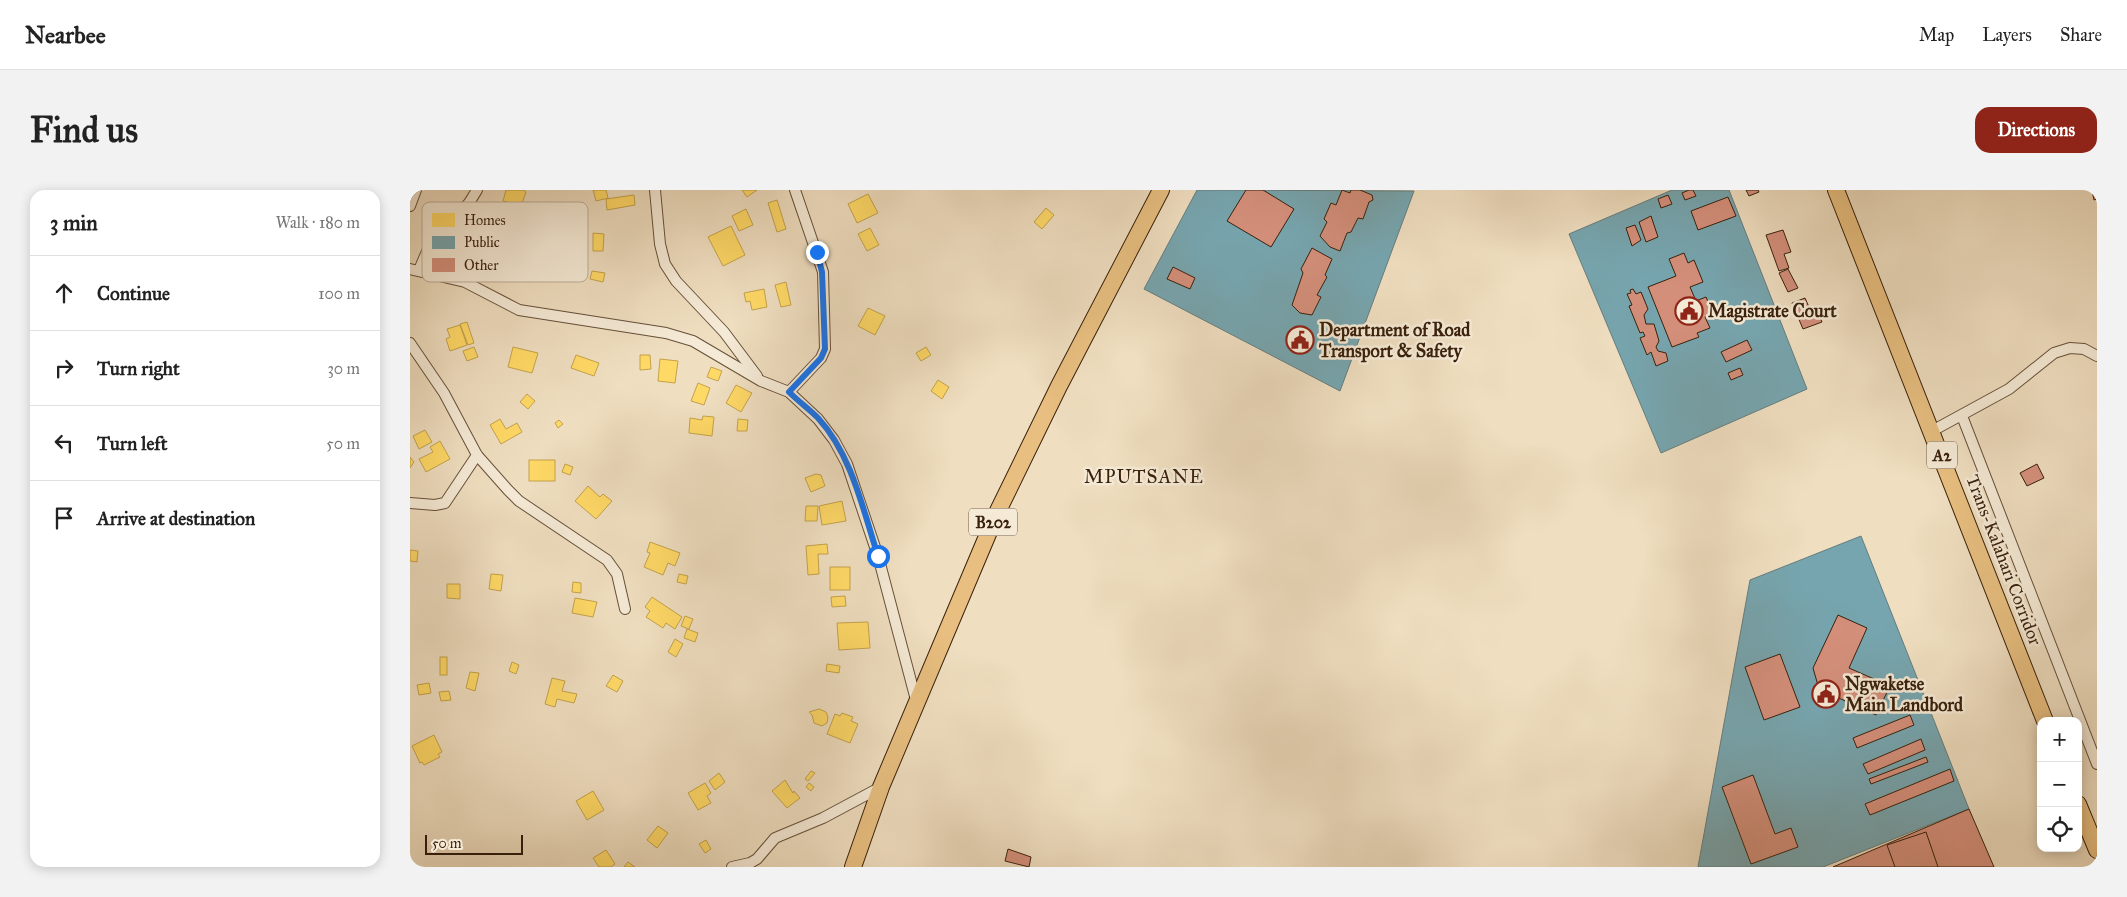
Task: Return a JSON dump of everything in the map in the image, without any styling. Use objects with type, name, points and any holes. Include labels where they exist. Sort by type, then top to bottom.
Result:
[{"type":"main road","name":"B202","points":[[853,867],[881,787],[916,700],[996,515],[1161,190]]},
{"type":"main road","name":"Trans-Kalahari Corridor","points":[[1836,190],[2043,717]]},
{"type":"main road","points":[[2079,807],[2097,850]]},
{"type":"street","points":[[410,206],[416,190]]},
{"type":"street","points":[[470,202],[477,190]]},
{"type":"street","points":[[655,190],[660,244],[665,264],[676,281],[724,332],[761,380]]},
{"type":"street","points":[[789,392],[821,358],[825,349],[822,272],[795,190]]},
{"type":"street","points":[[415,270],[422,258]]},
{"type":"street","points":[[465,282],[519,310],[666,333],[693,341],[761,380],[789,392],[818,419],[834,440],[847,464],[878,556],[916,700]]},
{"type":"street","points":[[410,343],[444,393],[477,455],[519,501],[607,560],[616,574],[625,609]]},
{"type":"street","points":[[1932,431],[2009,389],[2054,354],[2070,348],[2077,348],[2084,349],[2097,356]]},
{"type":"street","points":[[1962,416],[2097,764]]},
{"type":"street","points":[[410,503],[435,505],[445,503],[477,455]]},
{"type":"street","points":[[732,867],[750,863],[757,859],[775,838],[822,818],[881,787]]},
{"type":"building: Homes","points":[[506,190],[524,190],[526,192],[522,202],[503,201]]},
{"type":"building: Homes","points":[[593,190],[606,190],[608,198],[596,201]]},
{"type":"building: Homes","points":[[742,190],[757,190],[747,197]]},
{"type":"building: Homes","points":[[868,194],[878,213],[857,223],[848,204]]},
{"type":"building: Homes","points":[[634,195],[635,205],[607,210],[606,199]]},
{"type":"building: Homes","points":[[777,200],[786,229],[777,232],[768,203]]},
{"type":"building: Homes","points":[[1046,208],[1054,215],[1042,229],[1034,222]]},
{"type":"building: Homes","points":[[746,209],[753,225],[739,231],[732,216]]},
{"type":"building: Homes","points":[[731,226],[745,255],[723,266],[708,237]]},
{"type":"building: Homes","points":[[870,228],[879,245],[867,251],[858,234]]},
{"type":"building: Homes","points":[[593,233],[604,234],[603,251],[593,251]]},
{"type":"building: Homes","points":[[592,271],[605,273],[603,282],[590,279]]},
{"type":"building: Homes","points":[[786,282],[791,305],[781,307],[775,285]]},
{"type":"building: Homes","points":[[764,289],[767,307],[752,310],[750,301],[746,302],[744,293]]},
{"type":"building: Homes","points":[[868,308],[885,316],[875,335],[858,326]]},
{"type":"building: Homes","points":[[467,322],[474,343],[468,345],[460,324]]},
{"type":"building: Homes","points":[[460,325],[467,345],[450,351],[446,339],[450,337],[447,329]]},
{"type":"building: Homes","points":[[474,347],[478,357],[467,361],[463,351]]},
{"type":"building: Homes","points":[[513,347],[538,353],[532,373],[508,367]]},
{"type":"building: Homes","points":[[926,347],[931,355],[921,361],[916,353]]},
{"type":"building: Homes","points":[[576,355],[599,363],[594,376],[571,368]]},
{"type":"building: Homes","points":[[640,355],[650,355],[651,369],[640,370]]},
{"type":"building: Homes","points":[[660,359],[678,361],[675,383],[658,381]]},
{"type":"building: Homes","points":[[711,367],[722,371],[718,381],[707,377]]},
{"type":"building: Homes","points":[[938,380],[949,387],[942,399],[931,391]]},
{"type":"building: Homes","points":[[698,383],[710,388],[704,405],[691,401]]},
{"type":"building: Homes","points":[[736,385],[752,393],[741,412],[726,403]]},
{"type":"building: Homes","points":[[527,394],[535,401],[528,409],[520,402]]},
{"type":"building: Homes","points":[[703,416],[714,417],[712,436],[689,433],[690,418],[702,420]]},
{"type":"building: Homes","points":[[500,419],[506,429],[517,423],[522,432],[501,444],[490,425]]},
{"type":"building: Homes","points":[[738,419],[748,420],[747,431],[737,431]]},
{"type":"building: Homes","points":[[559,420],[563,424],[558,428],[555,423]]},
{"type":"building: Homes","points":[[425,430],[432,442],[419,449],[413,436]]},
{"type":"building: Homes","points":[[440,441],[450,459],[426,472],[419,459],[433,452],[430,447]]},
{"type":"building: Homes","points":[[410,457],[414,462],[410,468]]},
{"type":"building: Homes","points":[[529,460],[555,460],[555,481],[529,481]]},
{"type":"building: Homes","points":[[565,464],[573,467],[570,475],[562,472]]},
{"type":"building: Homes","points":[[816,474],[821,475],[825,486],[811,492],[805,478]]},
{"type":"building: Homes","points":[[588,486],[600,497],[603,494],[612,501],[596,519],[575,501]]},
{"type":"building: Homes","points":[[842,501],[846,521],[822,525],[819,506]]},
{"type":"building: Homes","points":[[806,506],[818,506],[817,521],[805,521]]},
{"type":"building: Homes","points":[[650,542],[680,553],[675,566],[668,563],[663,575],[644,567],[650,553],[647,552]]},
{"type":"building: Homes","points":[[827,544],[828,554],[818,554],[819,574],[808,575],[806,546]]},
{"type":"building: Homes","points":[[410,550],[418,551],[417,562],[410,561]]},
{"type":"building: Homes","points":[[830,567],[850,567],[850,590],[830,590]]},
{"type":"building: Homes","points":[[491,574],[503,575],[501,591],[489,589]]},
{"type":"building: Homes","points":[[679,574],[688,576],[686,584],[677,582]]},
{"type":"building: Homes","points":[[573,582],[581,583],[581,593],[572,592]]},
{"type":"building: Homes","points":[[447,584],[460,584],[460,599],[447,598]]},
{"type":"building: Homes","points":[[845,596],[846,606],[832,607],[831,597]]},
{"type":"building: Homes","points":[[652,597],[682,617],[675,629],[666,623],[663,628],[646,617],[650,611],[645,607]]},
{"type":"building: Homes","points":[[575,598],[597,602],[593,617],[572,613]]},
{"type":"building: Homes","points":[[685,616],[693,619],[689,629],[681,626]]},
{"type":"building: Homes","points":[[868,622],[870,648],[839,650],[837,623]]},
{"type":"building: Homes","points":[[687,629],[698,633],[695,642],[684,638]]},
{"type":"building: Homes","points":[[675,639],[683,644],[676,657],[668,652]]},
{"type":"building: Homes","points":[[440,657],[447,657],[447,675],[440,675]]},
{"type":"building: Homes","points":[[512,662],[519,665],[516,674],[509,671]]},
{"type":"building: Homes","points":[[827,664],[840,666],[839,673],[826,671]]},
{"type":"building: Homes","points":[[470,672],[479,673],[475,691],[466,688]]},
{"type":"building: Homes","points":[[613,675],[623,681],[617,692],[606,686]]},
{"type":"building: Homes","points":[[552,678],[565,681],[562,691],[577,694],[574,703],[557,699],[555,707],[545,704]]},
{"type":"building: Homes","points":[[429,683],[431,693],[419,695],[417,685]]},
{"type":"building: Homes","points":[[449,691],[451,700],[441,701],[439,692]]},
{"type":"building: Homes","points":[[819,709],[826,712],[828,717],[827,723],[822,726],[814,723],[809,712]]},
{"type":"building: Homes","points":[[842,713],[853,717],[851,721],[858,724],[850,743],[827,734],[835,714],[840,716]]},
{"type":"building: Homes","points":[[434,735],[442,752],[438,754],[440,757],[424,765],[422,762],[420,763],[412,746]]},
{"type":"building: Homes","points":[[811,771],[815,773],[808,781],[805,779]]},
{"type":"building: Homes","points":[[719,773],[725,782],[715,790],[709,781]]},
{"type":"building: Homes","points":[[785,780],[793,793],[794,791],[800,798],[787,808],[772,791]]},
{"type":"building: Homes","points":[[705,783],[711,793],[707,796],[711,803],[698,810],[688,793]]},
{"type":"building: Homes","points":[[809,783],[814,787],[811,791],[806,787]]},
{"type":"building: Homes","points":[[593,791],[604,810],[587,820],[576,801]]},
{"type":"building: Homes","points":[[658,826],[668,833],[657,848],[647,840]]},
{"type":"building: Homes","points":[[706,840],[711,849],[705,853],[699,844]]},
{"type":"building: Homes","points":[[606,850],[615,864],[611,867],[599,867],[593,858]]},
{"type":"building: Homes","points":[[628,862],[635,867],[624,867]]},
{"type":"building: Public","name":"Department of Road Transport & Safety","points":[[1197,190],[1414,191],[1340,391],[1144,289]]},
{"type":"building: Public","name":"Magistrate Court","points":[[1672,190],[1729,190],[1807,389],[1661,453],[1569,234]]},
{"type":"building: Public","name":"Ngwaketse Main Landbord","points":[[1861,536],[1969,809],[1823,867],[1698,867],[1750,580]]},
{"type":"building: Other","points":[[1246,190],[1263,190],[1294,209],[1271,247],[1227,221]]},
{"type":"building: Other","points":[[1342,190],[1350,193],[1351,190],[1360,190],[1372,195],[1373,200],[1369,202],[1363,219],[1358,218],[1351,232],[1347,233],[1340,251],[1330,247],[1320,236],[1327,222],[1324,219],[1331,203],[1336,205]]},
{"type":"building: Other","points":[[1693,190],[1696,196],[1685,200],[1682,193]]},
{"type":"building: Other","points":[[1746,190],[1758,190],[1759,192],[1749,196]]},
{"type":"building: Other","points":[[2097,190],[2097,199],[2094,200],[2092,191]]},
{"type":"building: Other","points":[[1668,195],[1672,204],[1661,208],[1658,199]]},
{"type":"building: Other","points":[[1728,197],[1736,216],[1698,230],[1691,211]]},
{"type":"building: Other","points":[[1651,216],[1658,237],[1646,242],[1639,222]]},
{"type":"building: Other","points":[[1635,225],[1641,240],[1632,246],[1626,228]]},
{"type":"building: Other","points":[[1783,230],[1791,252],[1784,254],[1789,268],[1779,271],[1766,235]]},
{"type":"building: Other","points":[[1312,248],[1332,259],[1325,275],[1327,277],[1317,295],[1321,297],[1312,315],[1300,313],[1292,305],[1303,273],[1301,269]]},
{"type":"building: Other","points":[[1684,253],[1688,263],[1694,260],[1703,282],[1690,287],[1696,301],[1706,297],[1713,314],[1705,317],[1710,328],[1697,333],[1699,337],[1672,347],[1648,287],[1676,276],[1669,259]]},
{"type":"building: Other","points":[[1173,267],[1195,278],[1190,289],[1167,279]]},
{"type":"building: Other","points":[[1788,269],[1798,288],[1788,292],[1779,273]]},
{"type":"building: Other","points":[[1633,289],[1636,294],[1641,292],[1648,309],[1644,315],[1646,324],[1654,324],[1659,341],[1656,347],[1658,351],[1666,353],[1668,361],[1656,366],[1651,352],[1647,355],[1640,338],[1645,336],[1643,332],[1640,333],[1629,306],[1632,305],[1627,294],[1631,293],[1630,290]]},
{"type":"building: Other","points":[[1805,298],[1812,314],[1818,312],[1822,322],[1803,329],[1792,303]]},
{"type":"building: Other","points":[[1747,340],[1752,350],[1726,362],[1721,352]]},
{"type":"building: Other","points":[[1740,368],[1743,375],[1731,380],[1728,373]]},
{"type":"building: Other","points":[[2037,464],[2044,478],[2027,486],[2020,473]]},
{"type":"building: Other","points":[[1838,615],[1867,628],[1849,668],[1890,686],[1876,715],[1819,689],[1813,668]]},
{"type":"building: Other","points":[[1780,654],[1800,707],[1764,720],[1745,667]]},
{"type":"building: Other","points":[[1910,715],[1914,725],[1857,748],[1853,738]]},
{"type":"building: Other","points":[[1921,739],[1925,750],[1868,774],[1863,764]]},
{"type":"building: Other","points":[[1926,757],[1928,762],[1871,784],[1869,779]]},
{"type":"building: Other","points":[[1950,769],[1954,781],[1870,815],[1865,804]]},
{"type":"building: Other","points":[[1753,775],[1775,834],[1791,828],[1798,847],[1751,864],[1722,787]]},
{"type":"building: Other","points":[[1969,809],[1994,867],[1833,867]]},
{"type":"building: Other","points":[[1926,832],[1938,867],[1895,867],[1887,845]]},
{"type":"building: Other","points":[[1008,849],[1031,857],[1029,867],[1005,861]]},
{"type":"place","name":"Magistrate Court","points":[[1689,311]]},
{"type":"place","name":"Department of Road Transport & Safety","points":[[1300,340]]},
{"type":"place","name":"Ngwaketse Main Landbord","points":[[1826,694]]},
{"type":"district","name":"MPUTSANE","points":[[1144,476]]},
{"type":"route","points":[[817,252],[822,272],[825,349],[821,358],[789,392],[818,419],[834,440],[847,464],[878,556]]}]
